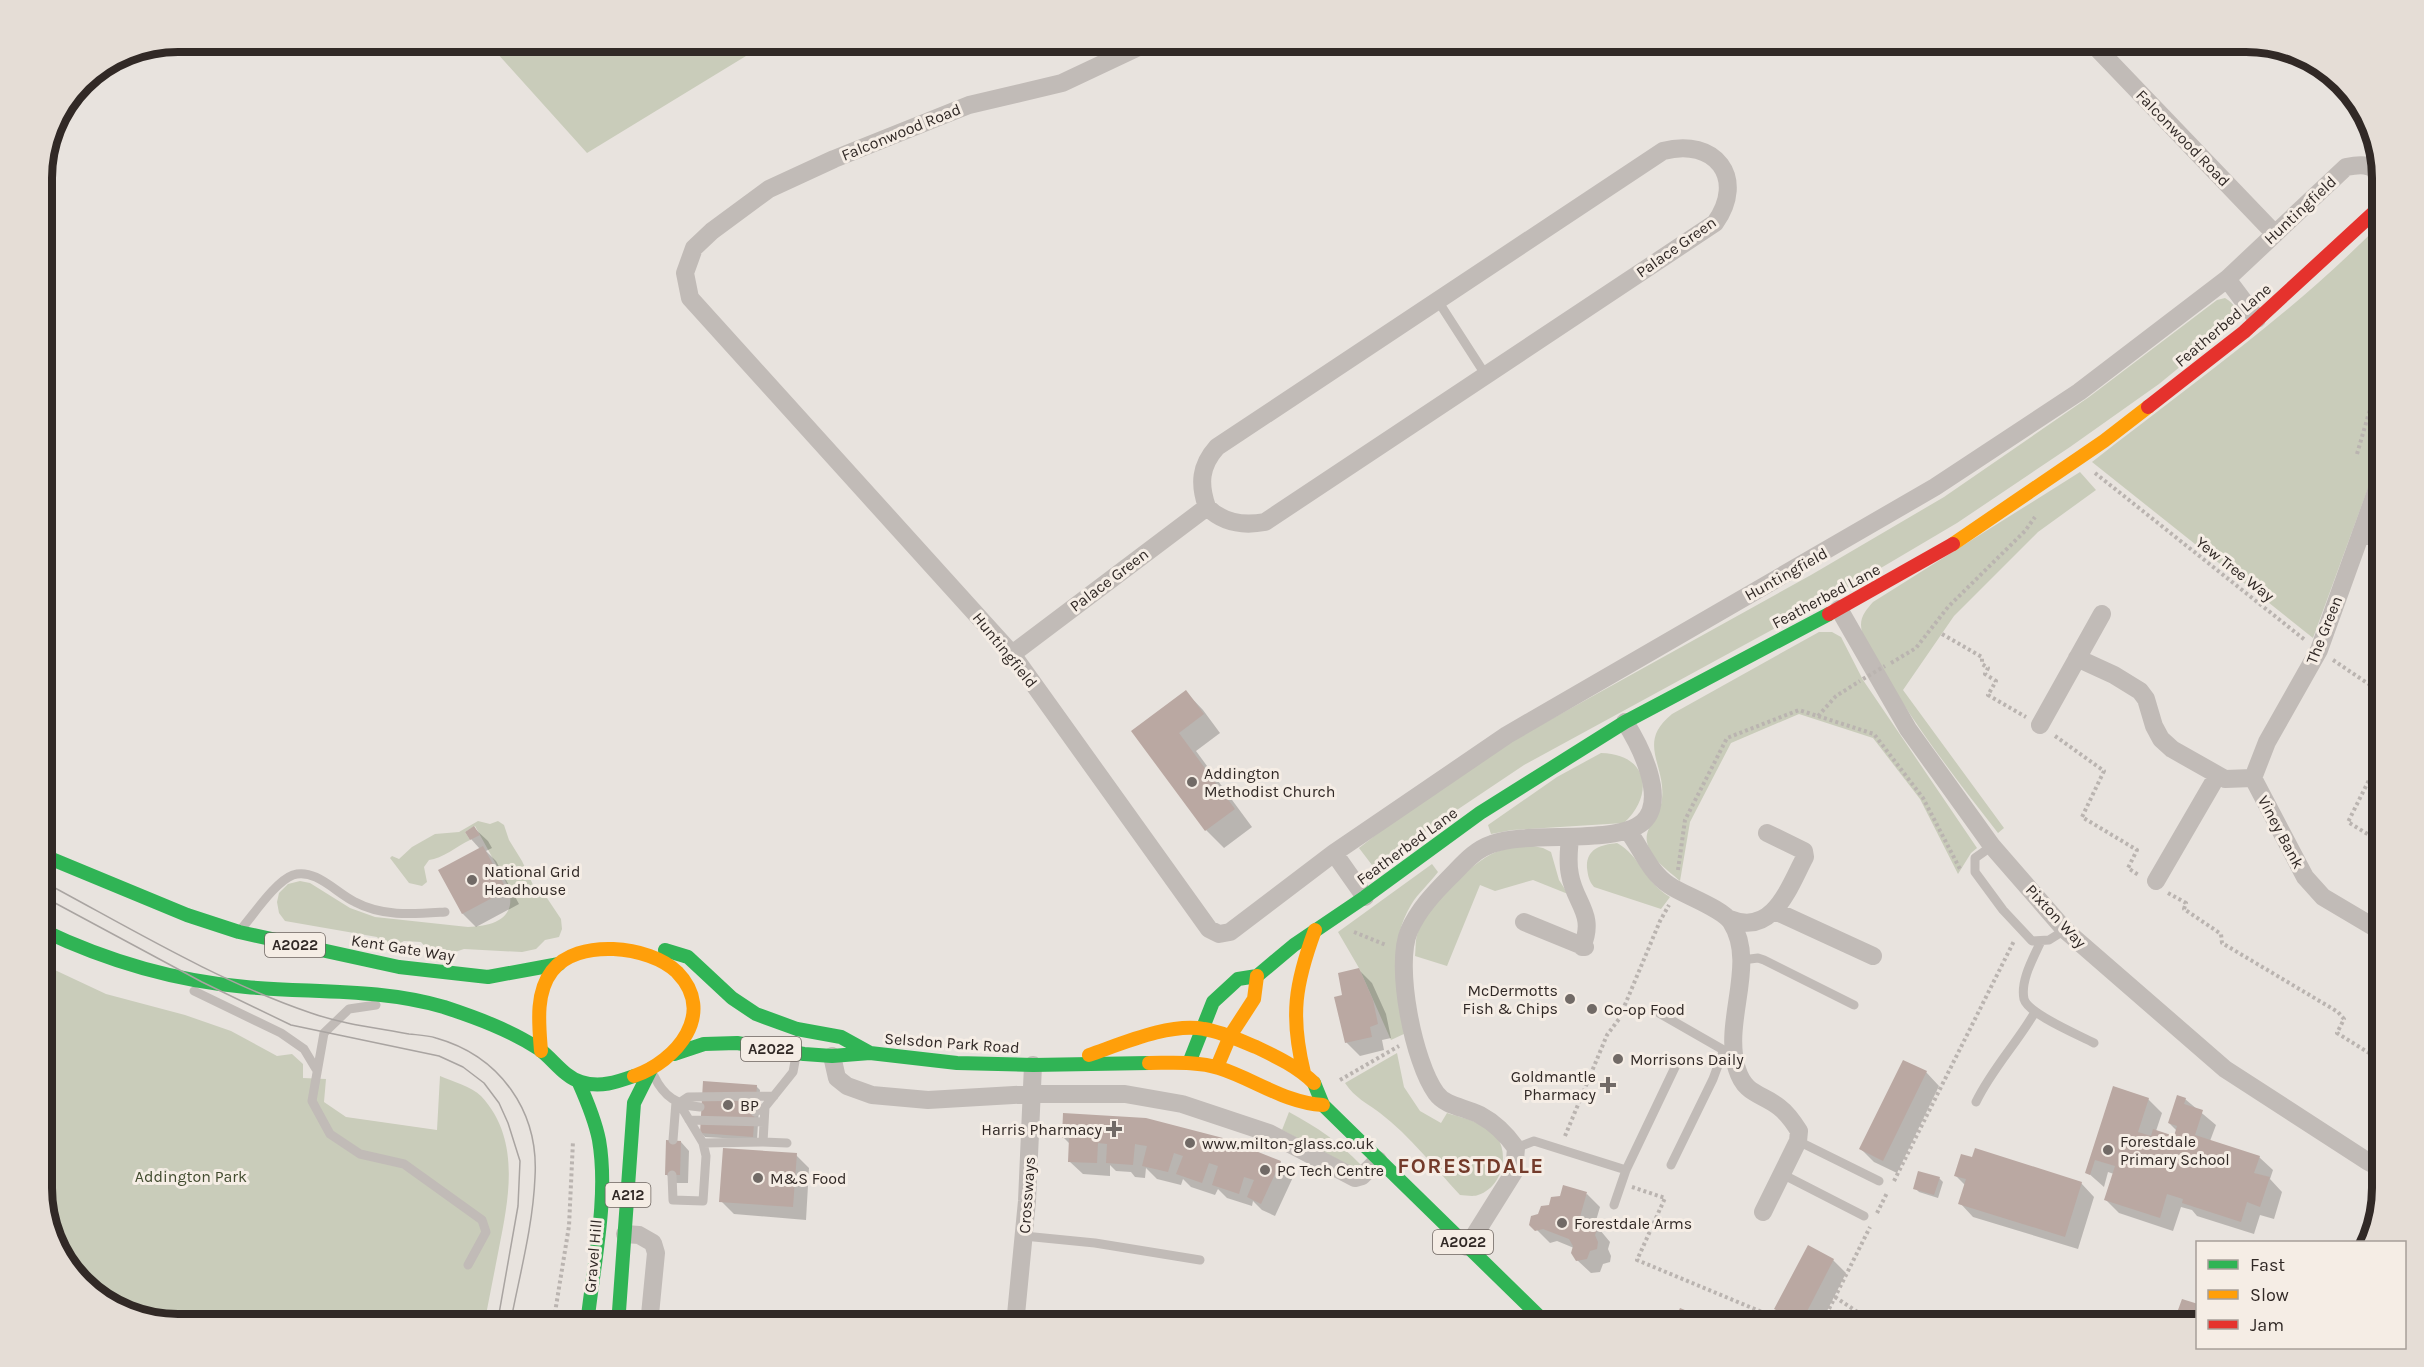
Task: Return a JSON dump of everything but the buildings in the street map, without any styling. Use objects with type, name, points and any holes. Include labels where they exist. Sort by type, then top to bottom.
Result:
[{"type":"main road","name":"Featherbed Lane","points":[[1189,1063],[1213,1002],[1238,980],[1257,976],[1315,930],[1365,897],[1480,813],[1625,722],[1839,609],[1963,538],[2167,393],[2257,319],[2371,215]]},
{"type":"main road","name":"Kent Gate Way","points":[[53,860],[177,911],[239,932],[399,967],[488,977],[559,964]]},
{"type":"main road","points":[[1304,1072],[1297,1045],[1294,1009],[1298,978],[1315,930]]},
{"type":"main road","points":[[53,935],[138,969],[202,982],[246,987],[371,992],[414,999],[500,1027],[542,1052],[559,1069],[579,1083],[605,1085],[651,1069],[674,1054],[693,1025],[693,1003],[688,987],[682,975],[668,964],[633,951],[602,950],[571,957],[559,964],[548,978],[539,1006],[542,1052]]},
{"type":"main road","name":"Selsdon Park Road","points":[[633,951],[677,951],[691,958],[739,1004],[760,1016],[780,1024],[847,1039],[870,1053]]},
{"type":"main road","points":[[1217,1067],[1230,1036],[1254,999],[1257,976]]},
{"type":"main road","name":"Selsdon Park Road","points":[[1067,1063],[1161,1031],[1202,1028],[1230,1036],[1275,1056],[1304,1072],[1317,1086],[1323,1105],[1537,1314]]},
{"type":"main road","name":"Selsdon Park Road","points":[[674,1054],[713,1043],[737,1043],[797,1053],[832,1056],[870,1053],[957,1063],[1033,1065],[1189,1063],[1217,1067],[1304,1104],[1323,1105]]},
{"type":"main road","name":"Gravel Hill","points":[[620,1314],[632,1234],[634,1103],[651,1069]]},
{"type":"main road","name":"Gravel Hill","points":[[579,1083],[591,1112],[600,1147],[600,1186],[588,1314]]},
{"type":"street","name":"Falconwood Road","points":[[685,273],[694,248],[712,231],[769,189],[834,159],[969,105],[1062,83],[1128,52]]},
{"type":"street","name":"Falconwood Road","points":[[2101,52],[2275,234]]},
{"type":"street","name":"Palace Green","points":[[1690,147],[1709,154],[1718,161],[1724,171],[1728,196],[1724,211],[1715,224],[1485,374],[1265,522],[1254,524],[1231,521],[1216,516],[1207,507],[1202,494],[1201,478],[1203,466],[1217,447],[1438,300],[1663,151],[1690,147]]},
{"type":"street","name":"Huntingfield","points":[[685,273],[690,298],[1012,654],[1209,929],[1219,934],[1230,932],[1334,853],[1507,735],[1935,487],[2079,392],[2227,279],[2346,168],[2360,164],[2370,165]]},
{"type":"street","points":[[2227,279],[2257,319]]},
{"type":"street","name":"The Green","points":[[2253,778],[2267,742],[2319,650],[2371,504]]},
{"type":"street","name":"Palace Green","points":[[1012,654],[1207,507]]},
{"type":"street","points":[[2361,533],[2371,536]]},
{"type":"street","name":"Pixton Way","points":[[1839,609],[1908,729],[1992,846],[2065,930],[2225,1069],[2372,1164]]},
{"type":"street","points":[[2040,725],[2102,614]]},
{"type":"street","name":"Viney Bank","points":[[2077,658],[2123,680],[2140,691],[2146,699],[2154,726],[2161,739],[2172,749],[2225,779],[2253,778],[2306,877],[2323,897],[2372,926]]},
{"type":"street","points":[[1467,1247],[1514,1172],[1516,1148],[1504,1131],[1479,1114],[1447,1103],[1436,1094],[1419,1061],[1405,992],[1404,952],[1409,932],[1420,911],[1434,893],[1475,852],[1491,844],[1513,838],[1570,837],[1628,831],[1643,822],[1650,813],[1653,801],[1652,780],[1625,722]]},
{"type":"street","points":[[2155,883],[2217,776]]},
{"type":"street","points":[[1628,831],[1667,884],[1730,919],[1737,922],[1754,923],[1776,911],[1805,857],[1804,851],[1767,833]]},
{"type":"street","points":[[1524,922],[1584,947],[1588,933],[1584,910],[1570,877],[1570,837]]},
{"type":"street","points":[[1334,853],[1365,897]]},
{"type":"street","points":[[1776,911],[1873,956]]},
{"type":"street","points":[[1730,919],[1741,940],[1742,960],[1728,1052],[1743,1083],[1760,1097],[1780,1107],[1799,1131],[1798,1141],[1763,1212]]},
{"type":"street","points":[[832,1056],[837,1078],[847,1086],[872,1095],[928,1100],[1033,1094],[1125,1094],[1182,1104],[1269,1133],[1355,1178],[1362,1176],[1378,1160]]},
{"type":"street","name":"Crossways","points":[[1016,1314],[1024,1236],[1033,1065]]},
{"type":"street","points":[[632,1234],[653,1243],[656,1253],[650,1314]]},
{"type":"lane","points":[[1438,300],[1485,374]]},
{"type":"lane","points":[[1992,846],[1975,858],[1975,872],[2020,929],[2032,941],[2049,940],[2065,930]]},
{"type":"lane","points":[[239,932],[280,884],[294,875],[305,874],[317,878],[355,902],[381,912],[411,915],[445,912]]},
{"type":"lane","points":[[2042,941],[2028,971],[2023,992],[2024,1001],[2035,1012],[2094,1043]]},
{"type":"lane","points":[[1742,960],[1758,958],[1764,960],[1854,1005]]},
{"type":"lane","points":[[166,975],[186,988],[281,1033],[304,1049],[316,1069]]},
{"type":"lane","points":[[414,999],[349,1009],[324,1033],[312,1101],[330,1134],[360,1154],[404,1164],[482,1220],[486,1232],[468,1265]]},
{"type":"lane","points":[[1976,1102],[1992,1074],[2022,1034],[2035,1012]]},
{"type":"lane","points":[[1659,1013],[1728,1052],[1671,1165]]},
{"type":"lane","points":[[755,1112],[765,1107],[793,1072],[797,1053]]},
{"type":"lane","points":[[1614,1205],[1626,1170],[1677,1063]]},
{"type":"lane","points":[[651,1069],[662,1092],[678,1102],[700,1107]]},
{"type":"lane","points":[[678,1102],[688,1097],[774,1096]]},
{"type":"lane","points":[[672,1175],[673,1200],[703,1201],[706,1156],[703,1143],[678,1102]]},
{"type":"lane","points":[[673,1140],[678,1102]]},
{"type":"lane","points":[[763,1142],[765,1107]]},
{"type":"lane","points":[[689,1120],[764,1122]]},
{"type":"lane","points":[[1516,1148],[1534,1141],[1626,1170]]},
{"type":"lane","points":[[1798,1141],[1879,1181]]},
{"type":"lane","points":[[703,1143],[787,1143]]},
{"type":"lane","points":[[1782,1174],[1864,1216]]},
{"type":"lane","points":[[1024,1236],[1095,1243],[1200,1260]]},
{"type":"path","points":[[2356,454],[2371,404]]},
{"type":"path","name":"Yew Tree Way","points":[[2077,459],[2319,650],[2372,686]]},
{"type":"path","points":[[2086,480],[2095,473]]},
{"type":"path","points":[[1818,716],[1836,696],[1916,648],[1947,607],[2025,531],[2038,513]]},
{"type":"path","points":[[1942,634],[1982,657],[1982,664],[1988,668],[1985,674],[1996,681],[1988,695],[2040,725],[2104,771],[2082,817],[2137,850],[2128,868],[2186,903],[2184,909],[2221,934],[2222,943],[2338,1012],[2344,1019],[2337,1033],[2372,1055]]},
{"type":"path","points":[[1559,1149],[1607,1035],[1619,1020],[1660,921],[1678,890],[1678,871],[1685,820],[1727,738],[1799,710],[1874,734],[1923,798],[1963,874],[1975,872]]},
{"type":"path","points":[[2372,775],[2348,822],[2372,837]]},
{"type":"path","points":[[1328,921],[1404,952]]},
{"type":"path","points":[[1893,1182],[2020,929]]},
{"type":"path","points":[[1336,1083],[1414,1037]]},
{"type":"path","points":[[554,1314],[569,1226],[573,1134]]},
{"type":"path","points":[[1623,1183],[1665,1198],[1637,1260],[1767,1314]]},
{"type":"path","points":[[1826,1314],[1888,1192]]},
{"type":"path","points":[[557,1293],[567,1294]]},
{"type":"path","points":[[1835,1297],[1860,1314]]},
{"type":"green space","points":[[496,52],[753,52],[587,153]]},
{"type":"green space","points":[[2371,233],[2371,479],[2313,638],[2092,462],[2278,317]]},
{"type":"green space","points":[[2225,298],[2235,307],[2237,320],[2159,384],[1957,523],[1825,601],[1524,765],[1433,826],[1375,869],[1359,848],[1418,802],[1512,741],[1811,575],[1944,497],[2089,397],[2217,300]]},
{"type":"green space","points":[[2080,472],[2096,490],[2038,532],[1954,616],[1903,690],[2004,828],[1998,833],[1950,771],[1905,707],[1867,645],[1861,630],[1861,621],[1873,602]]},
{"type":"green space","points":[[1819,632],[1832,632],[1841,637],[1863,680],[1977,848],[1971,853],[1958,874],[1920,799],[1873,738],[1799,714],[1731,743],[1690,822],[1680,881],[1656,859],[1647,842],[1648,831],[1662,799],[1662,786],[1654,744],[1661,725],[1672,714]]},
{"type":"green space","points":[[1601,753],[1617,755],[1629,760],[1637,768],[1642,778],[1643,788],[1640,800],[1634,812],[1624,823],[1512,830],[1491,834],[1488,825],[1557,777]]},
{"type":"green space","points":[[478,821],[490,824],[498,821],[504,825],[509,840],[534,887],[547,898],[561,919],[562,929],[559,937],[545,940],[536,949],[522,952],[464,949],[452,953],[429,951],[421,942],[404,941],[393,947],[382,943],[377,937],[285,921],[279,913],[277,902],[279,893],[288,884],[300,881],[310,883],[350,908],[375,917],[468,927],[495,922],[507,913],[510,906],[508,886],[475,826],[465,832],[470,840],[444,855],[429,860],[424,867],[427,882],[422,886],[409,883],[390,858],[392,856],[399,859],[412,847],[435,834],[459,832]]},
{"type":"green space","points":[[1617,843],[1631,854],[1654,884],[1670,897],[1661,909],[1592,885],[1587,868],[1589,856],[1595,849]]},
{"type":"green space","points":[[1528,845],[1551,852],[1559,880],[1568,894],[1533,880],[1495,891],[1480,885],[1447,966],[1415,956],[1417,935],[1423,922],[1430,910],[1451,886],[1486,857],[1504,849]]},
{"type":"green space","points":[[1432,864],[1438,872],[1411,905],[1399,936],[1396,952],[1397,984],[1406,1033],[1391,1040],[1359,968],[1338,932]]},
{"type":"green space","name":"Addington Park","points":[[53,969],[106,994],[185,1015],[231,1031],[277,1056],[292,1054],[303,1064],[303,1078],[326,1079],[324,1102],[346,1117],[437,1130],[440,1076],[477,1093],[494,1113],[507,1150],[508,1189],[503,1229],[486,1314],[179,1314],[146,1310],[116,1298],[84,1272],[66,1244],[55,1213],[53,1197]]},
{"type":"green space","points":[[1397,1053],[1404,1087],[1420,1111],[1441,1123],[1447,1113],[1467,1119],[1487,1128],[1497,1137],[1503,1153],[1503,1162],[1498,1179],[1486,1191],[1476,1196],[1460,1195],[1402,1132],[1357,1097],[1345,1083]]},
{"type":"green space","points":[[1289,1112],[1327,1136],[1361,1165],[1354,1168],[1282,1130]]},
{"type":"tram line","points":[[53,887],[174,953],[276,1000],[335,1020],[436,1038],[459,1046],[497,1072],[522,1109],[535,1153],[532,1214],[512,1314]]},
{"type":"tram line","points":[[53,902],[202,982],[291,1025],[439,1056],[463,1067],[484,1083],[499,1103],[520,1161],[518,1206],[499,1314]]},
{"type":"traffic: fast","points":[[1189,1063],[1213,1002],[1238,979],[1257,976],[1294,945],[1365,897],[1480,813],[1625,722],[1829,614]]},
{"type":"traffic: fast","points":[[53,860],[187,915],[239,932],[399,967],[488,977],[559,964]]},
{"type":"traffic: fast","points":[[53,935],[116,960],[193,980],[246,987],[370,994],[420,1001],[469,1016],[517,1036],[539,1049],[575,1080],[588,1084],[602,1084],[634,1076]]},
{"type":"traffic: fast","points":[[665,950],[688,957],[732,998],[756,1014],[797,1029],[841,1037],[870,1053]]},
{"type":"traffic: fast","points":[[674,1054],[704,1044],[737,1043],[804,1054],[832,1056],[870,1053],[957,1063],[1033,1065],[1149,1063]]},
{"type":"traffic: fast","points":[[619,1314],[634,1103],[651,1069]]},
{"type":"traffic: fast","points":[[579,1083],[595,1125],[602,1162],[599,1232],[588,1314]]},
{"type":"traffic: fast","points":[[1314,1083],[1323,1105],[1537,1314]]},
{"type":"traffic: slow","points":[[1953,544],[2104,441],[2148,407]]},
{"type":"traffic: slow","points":[[1304,1073],[1297,1034],[1297,1000],[1303,967],[1315,930]]},
{"type":"traffic: slow","points":[[541,1051],[539,1009],[543,989],[552,971],[563,960],[578,953],[613,949],[632,951],[665,963],[677,972],[688,988],[693,1003],[692,1019],[687,1034],[677,1047],[650,1069],[634,1076]]},
{"type":"traffic: slow","points":[[1217,1067],[1230,1036],[1254,999],[1257,976]]},
{"type":"traffic: slow","points":[[1089,1055],[1162,1031],[1204,1029],[1230,1036],[1256,1047],[1294,1067],[1314,1083]]},
{"type":"traffic: slow","points":[[1149,1063],[1211,1066],[1296,1100],[1323,1105]]},
{"type":"traffic: jam","points":[[2148,407],[2244,332],[2371,215]]},
{"type":"traffic: jam","points":[[1829,614],[1953,544]]},
{"type":"place","name":"Addington Methodist Church","points":[[1192,782]]},
{"type":"place","name":"National Grid Headhouse","points":[[472,880]]},
{"type":"place","name":"McDermotts Fish & Chips","points":[[1570,999]]},
{"type":"place","name":"Co-op Food","points":[[1592,1009]]},
{"type":"place","name":"Morrisons Daily","points":[[1618,1059]]},
{"type":"place","name":"Goldmantle Pharmacy","points":[[1608,1085]]},
{"type":"place","name":"BP","points":[[728,1105]]},
{"type":"place","name":"Harris Pharmacy","points":[[1114,1129]]},
{"type":"place","name":"www.milton-glass.co.uk","points":[[1190,1143]]},
{"type":"place","name":"Forestdale Primary School","points":[[2108,1150]]},
{"type":"place","name":"PC Tech Centre","points":[[1265,1170]]},
{"type":"place","name":"M&S Food","points":[[758,1178]]},
{"type":"place","name":"Forestdale Arms","points":[[1562,1223]]},
{"type":"district","name":"FORESTDALE","points":[[1471,1166]]}]
